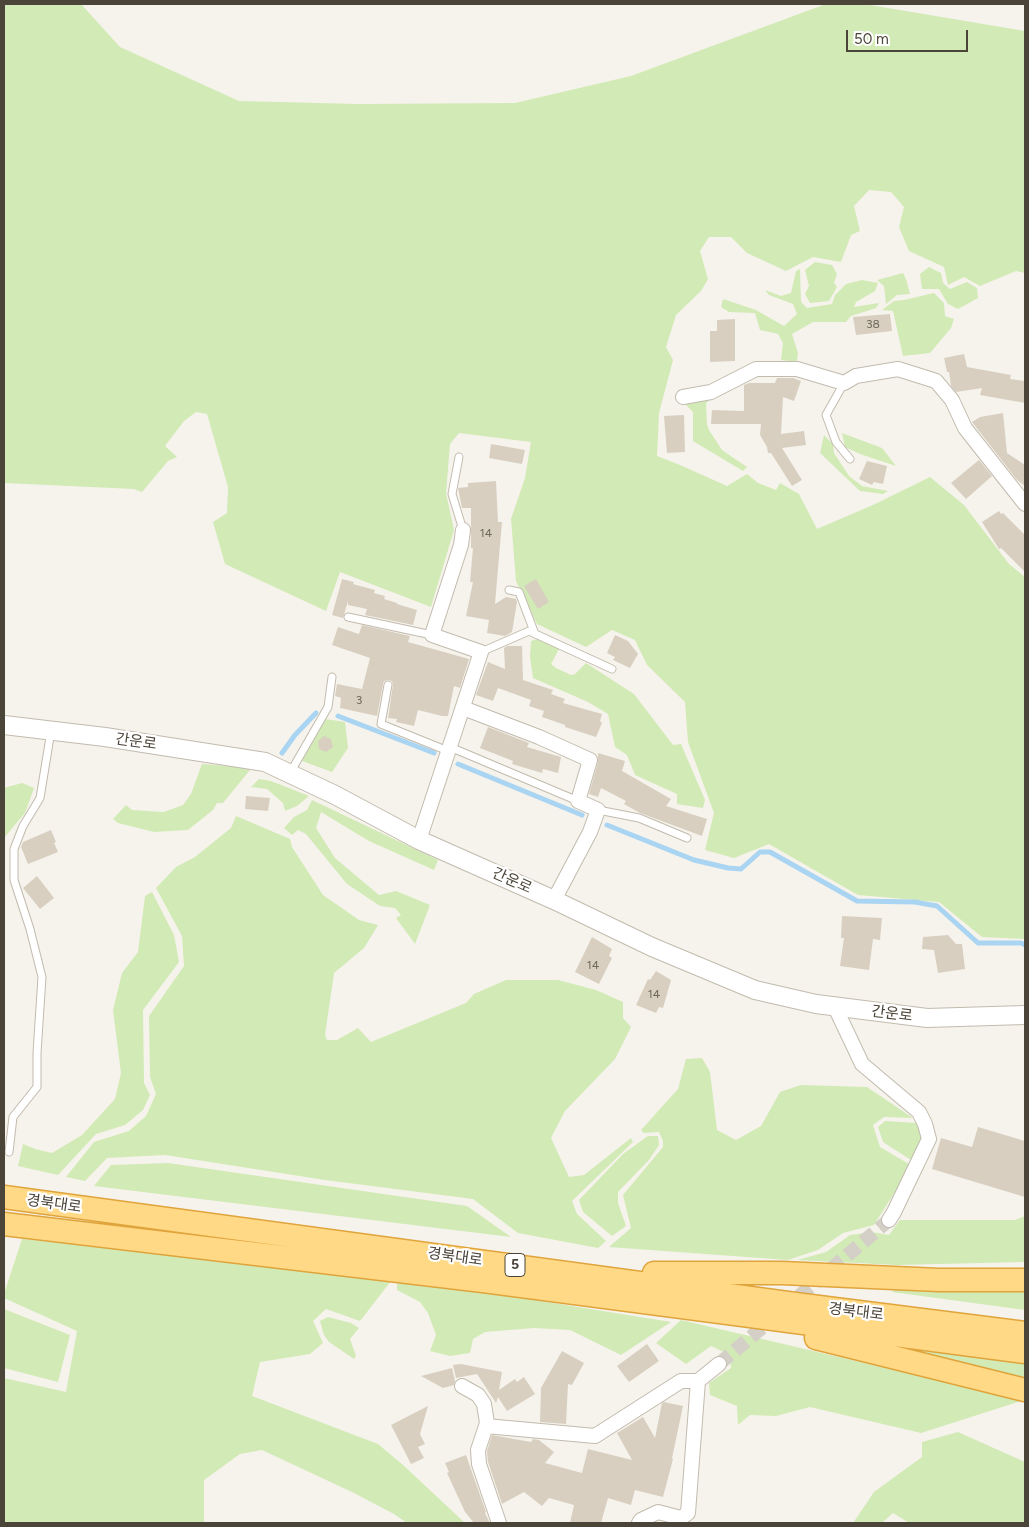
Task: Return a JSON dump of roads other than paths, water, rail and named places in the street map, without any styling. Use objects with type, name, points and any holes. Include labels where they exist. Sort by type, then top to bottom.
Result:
[{"type":"highway","name":"경북대로","points":[[4,1197],[795,1304],[1025,1333]]},
{"type":"highway","name":"경북대로","points":[[4,1224],[483,1281],[1025,1352]]},
{"type":"highway","points":[[574,1273],[782,1272],[939,1280],[1025,1280]]},
{"type":"highway","points":[[716,1312],[773,1328],[1025,1390]]},
{"type":"street","points":[[683,397],[711,392],[756,369],[797,370],[844,383],[856,376],[898,369],[936,382],[952,400],[964,428],[1025,504]]},
{"type":"street","points":[[419,840],[481,652],[432,634],[463,530]]},
{"type":"street","points":[[463,708],[539,737],[590,760],[578,801],[598,810],[590,832],[554,900]]},
{"type":"street","name":"간운로","points":[[4,725],[51,730],[265,762],[335,795],[419,840],[554,900],[652,947],[755,990],[816,1004],[927,1018],[1025,1015]]},
{"type":"street","points":[[835,1007],[862,1064],[919,1112],[929,1139],[889,1220]]},
{"type":"street","points":[[486,1426],[595,1436],[681,1381],[698,1381],[719,1364]]},
{"type":"street","points":[[639,1523],[640,1520],[658,1512],[684,1518],[698,1381]]},
{"type":"street","points":[[462,1386],[478,1395],[484,1404],[487,1423],[478,1450],[478,1464],[500,1523]]},
{"type":"lane","points":[[844,383],[826,415],[836,442],[850,459]]},
{"type":"lane","points":[[459,456],[452,494],[463,530]]},
{"type":"lane","points":[[509,590],[518,592],[535,634]]},
{"type":"lane","points":[[348,617],[432,634]]},
{"type":"lane","points":[[481,652],[530,631],[612,669]]},
{"type":"lane","points":[[290,774],[328,707],[332,677]]},
{"type":"lane","points":[[388,685],[381,724],[578,801]]},
{"type":"lane","points":[[9,1152],[13,1117],[37,1087],[37,1053],[42,977],[30,929],[14,880],[14,849],[23,826],[40,798],[51,730]]},
{"type":"lane","points":[[598,810],[639,818],[687,838]]},
{"type":"waterway","points":[[282,753],[295,735],[316,713]]},
{"type":"waterway","points":[[338,716],[434,753]]},
{"type":"waterway","points":[[458,764],[582,815]]},
{"type":"waterway","points":[[607,825],[694,860],[728,868],[741,869],[760,852],[770,852],[857,901],[915,902],[937,906],[978,943],[1021,943],[1025,945]]},
{"type":"tunnel","points":[[719,1364],[889,1220]]}]
